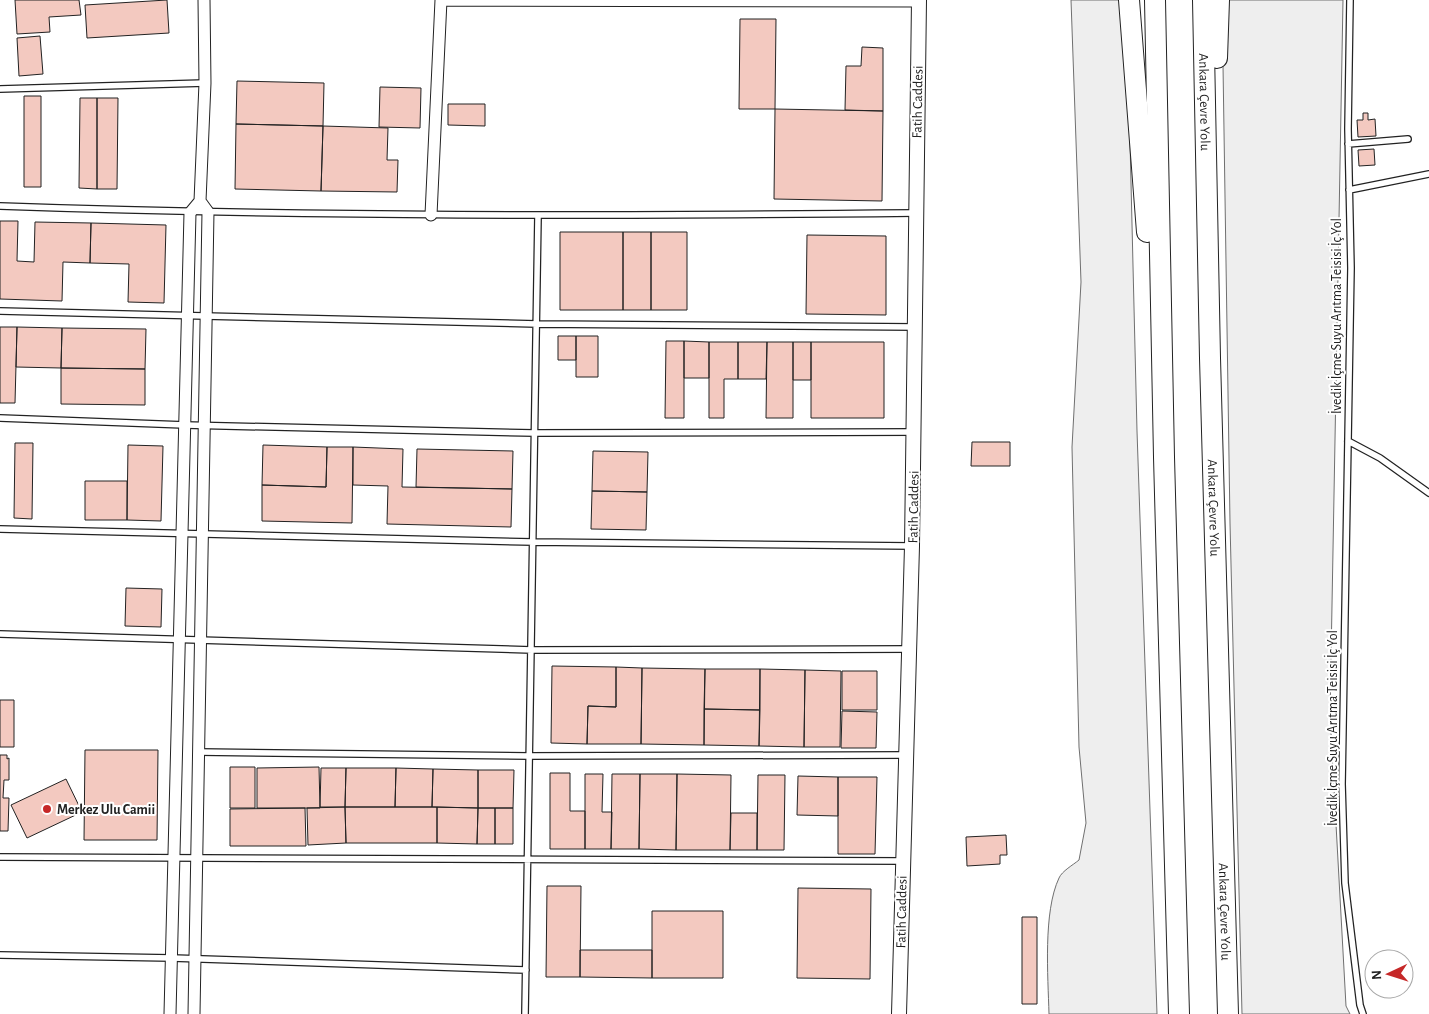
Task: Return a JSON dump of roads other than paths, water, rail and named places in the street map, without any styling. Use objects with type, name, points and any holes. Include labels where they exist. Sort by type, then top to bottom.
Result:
[{"type":"highway","points":[[1129,0],[1164,457]]},
{"type":"highway","points":[[1155,0],[1164,457],[1179,1014]]},
{"type":"highway","name":"Ankara Çevre Yolu","points":[[1203,0],[1210,358],[1228,1014]]},
{"type":"highway","points":[[1210,358],[1219,0]]},
{"type":"street","points":[[170,1014],[190,213],[200,201],[205,83],[204,0]]},
{"type":"street","points":[[431,215],[441,0],[919,1]]},
{"type":"street","name":"Fatih Caddesi","points":[[899,1014],[912,546],[919,1]]},
{"type":"street","points":[[194,1014],[208,212],[200,201]]},
{"type":"lane","name":"İvedik İçme Suyu Arıtma Teisisi İç Yol","points":[[1350,0],[1348,441],[1342,794],[1345,883],[1360,1005],[1363,1014]]},
{"type":"lane","points":[[0,89],[205,83]]},
{"type":"lane","points":[[1348,144],[1408,139]]},
{"type":"lane","points":[[1349,190],[1429,174]]},
{"type":"lane","points":[[0,206],[190,213],[538,216],[915,213]]},
{"type":"lane","points":[[526,1014],[528,756],[532,650],[538,216]]},
{"type":"lane","points":[[0,311],[537,324],[914,327]]},
{"type":"lane","points":[[0,418],[184,425],[534,433],[913,432]]},
{"type":"lane","points":[[1348,441],[1380,458],[1429,493]]},
{"type":"lane","points":[[0,529],[533,542],[912,546]]},
{"type":"lane","points":[[0,634],[532,650],[909,649]]},
{"type":"lane","points":[[198,752],[528,756],[905,755]]},
{"type":"lane","points":[[0,857],[902,861]]},
{"type":"lane","points":[[0,955],[195,958],[526,970]]},
{"type":"place","name":"Merkez Ulu Camii","points":[[47,809]]}]
